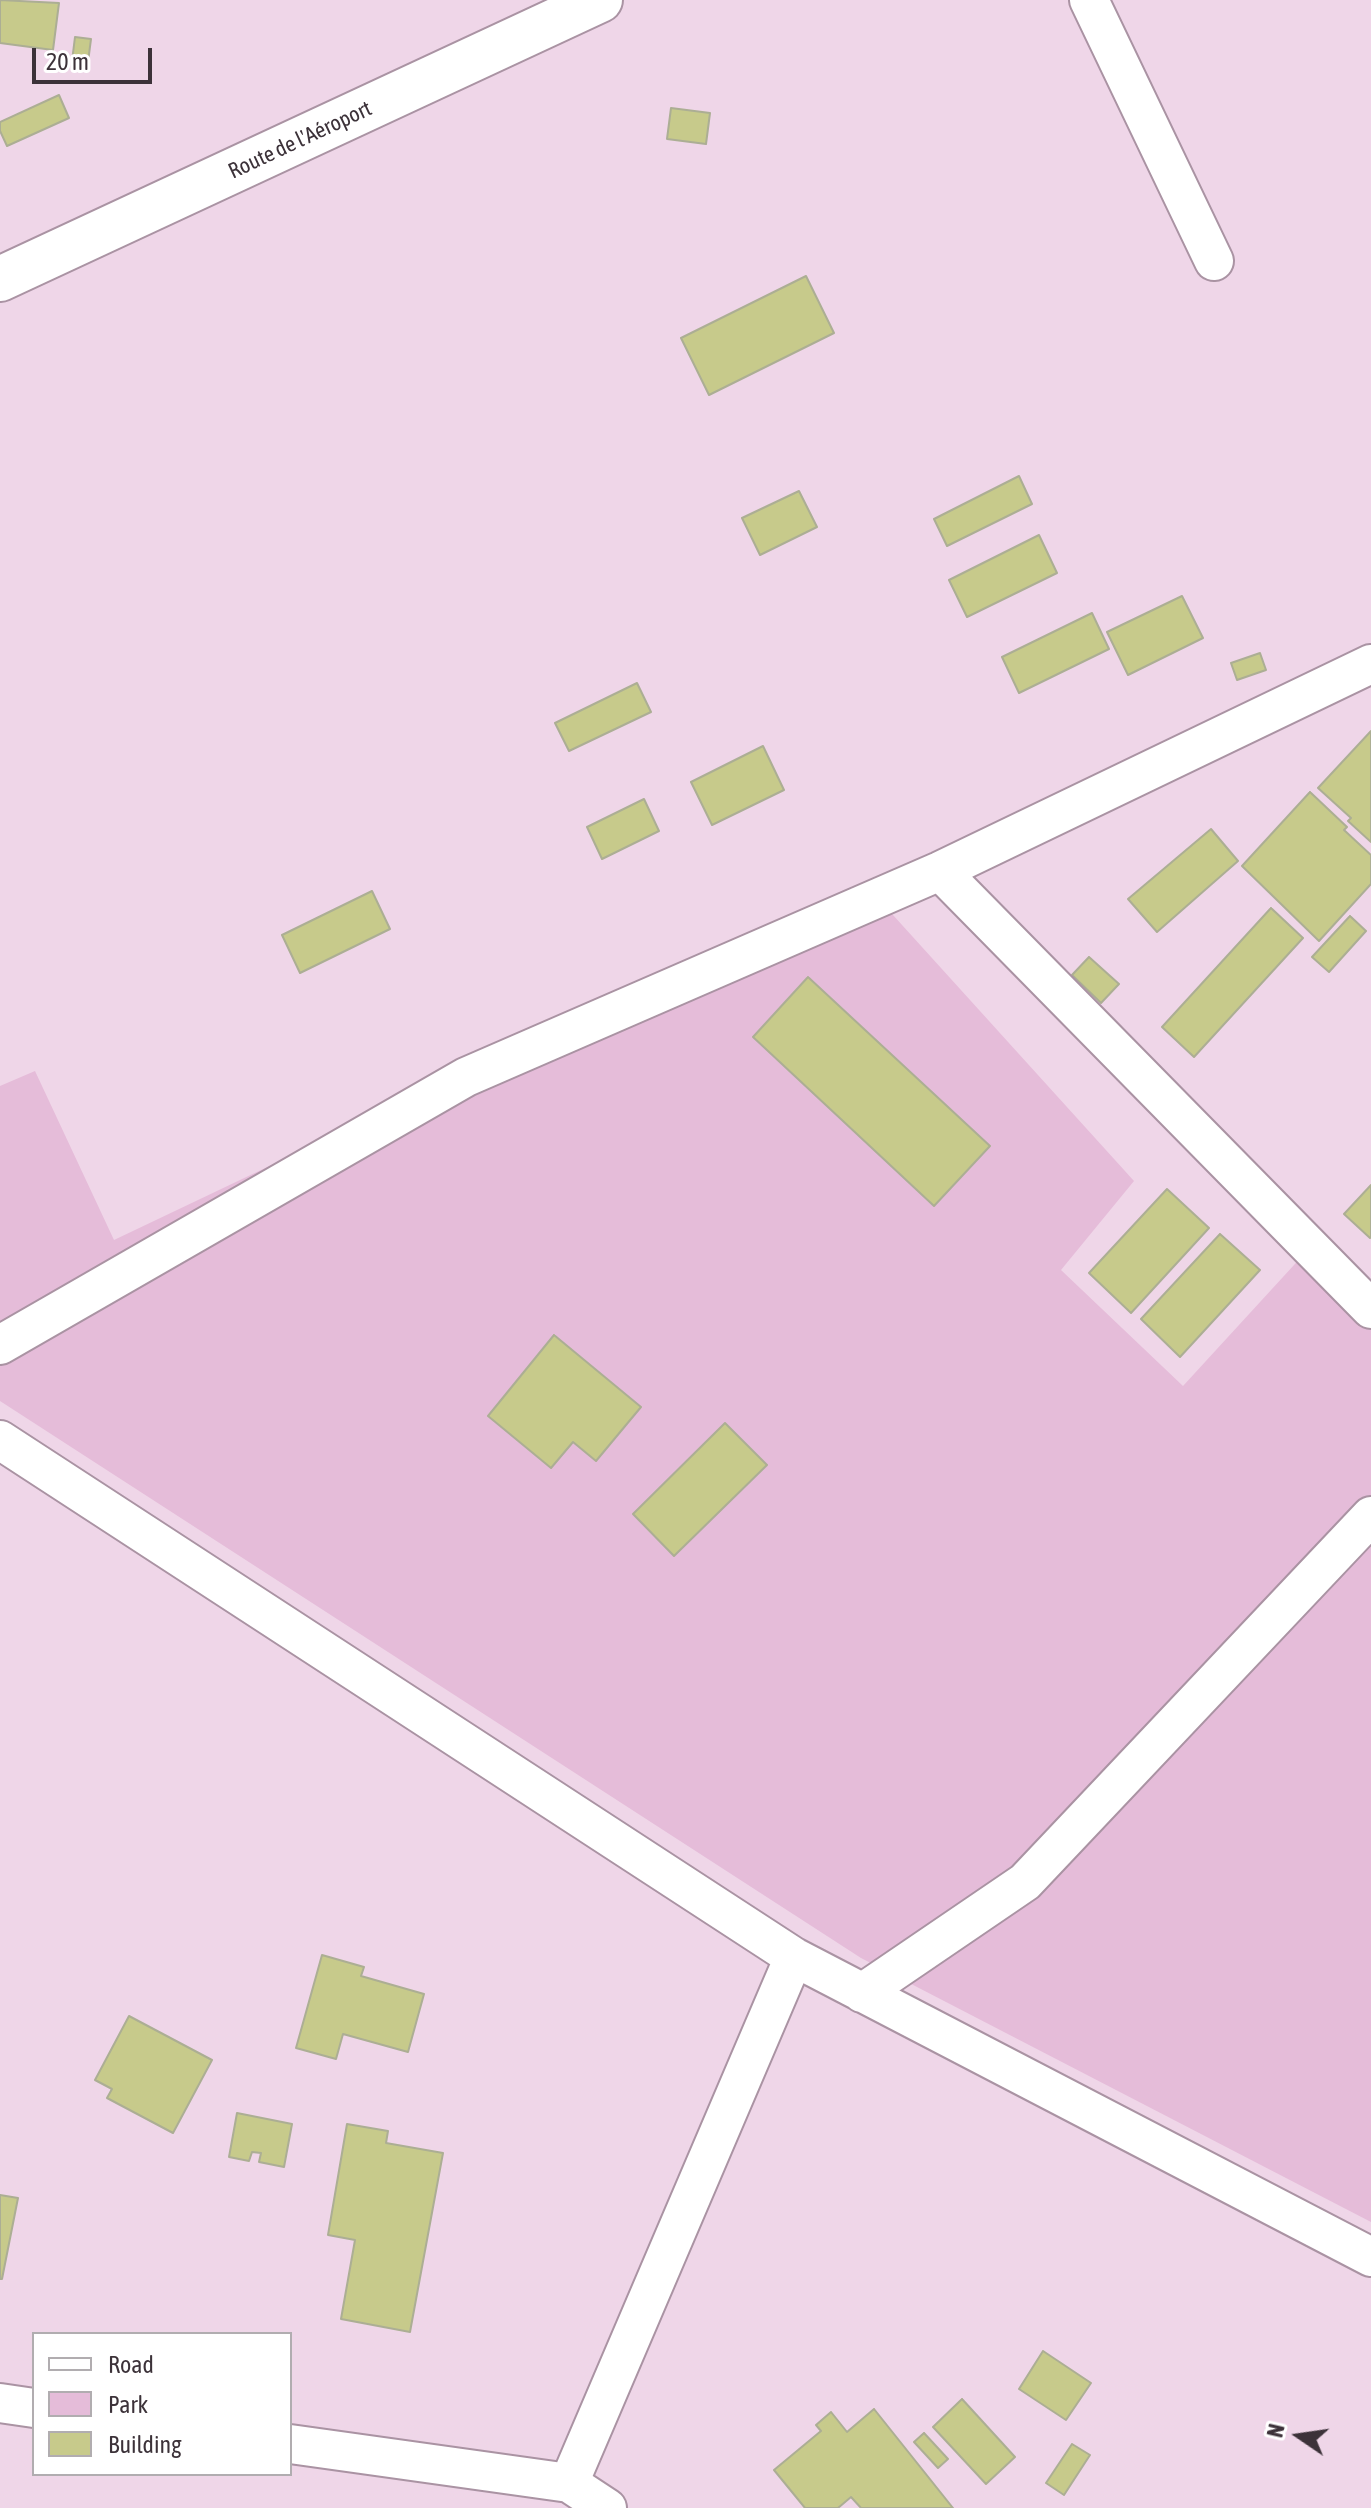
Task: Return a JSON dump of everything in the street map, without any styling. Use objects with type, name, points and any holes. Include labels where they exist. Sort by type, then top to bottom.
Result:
[{"type":"main road","name":"Route de l'Aéroport","points":[[0,279],[600,0]]},
{"type":"street","points":[[1089,0],[1214,261]]},
{"type":"street","points":[[0,1345],[466,1077],[940,871],[1371,664]]},
{"type":"street","points":[[940,871],[1371,1309]]},
{"type":"street","points":[[0,1440],[794,1957],[1371,2257]]},
{"type":"street","points":[[862,1993],[1025,1882],[1371,1516]]},
{"type":"street","points":[[569,2483],[794,1957]]},
{"type":"street","points":[[0,2403],[32,2408]]},
{"type":"street","points":[[292,2444],[569,2483],[607,2508]]},
{"type":"green space","points":[[864,883],[1134,1181],[1061,1270],[1183,1386],[1316,1241],[1371,1297],[1371,2222],[861,1958],[0,1401],[0,1086],[35,1071],[114,1240]]},
{"type":"building","points":[[0,0],[59,3],[53,50],[0,43]]},
{"type":"building","points":[[75,37],[91,39],[88,62],[72,61]]},
{"type":"building","points":[[59,95],[69,118],[7,146],[0,131],[0,122]]},
{"type":"building","points":[[671,108],[710,113],[706,144],[667,139]]},
{"type":"building","points":[[806,276],[834,333],[709,395],[681,338]]},
{"type":"building","points":[[1019,476],[1032,504],[947,546],[934,519]]},
{"type":"building","points":[[799,491],[817,527],[760,555],[742,518]]},
{"type":"building","points":[[1039,535],[1057,573],[967,617],[949,580]]},
{"type":"building","points":[[1182,596],[1203,638],[1128,675],[1107,632]]},
{"type":"building","points":[[1092,613],[1109,649],[1019,693],[1002,657]]},
{"type":"building","points":[[1260,653],[1266,670],[1237,680],[1231,663]]},
{"type":"building","points":[[637,683],[651,712],[569,751],[555,723]]},
{"type":"building","points":[[1371,731],[1371,842],[1348,821],[1351,818],[1318,788]]},
{"type":"building","points":[[763,746],[784,790],[712,825],[691,782]]},
{"type":"building","points":[[1310,792],[1371,855],[1371,884],[1319,941],[1242,866]]},
{"type":"building","points":[[644,799],[659,831],[602,859],[587,827]]},
{"type":"building","points":[[1211,829],[1238,861],[1157,932],[1128,899]]},
{"type":"building","points":[[372,891],[390,929],[300,973],[282,935]]},
{"type":"building","points":[[1271,908],[1303,938],[1194,1057],[1162,1027]]},
{"type":"building","points":[[1350,916],[1366,931],[1329,972],[1312,957]]},
{"type":"building","points":[[1089,957],[1119,984],[1101,1003],[1072,975]]},
{"type":"building","points":[[808,977],[990,1146],[934,1206],[753,1037]]},
{"type":"building","points":[[1371,1185],[1371,1237],[1370,1238],[1344,1214]]},
{"type":"building","points":[[1167,1189],[1209,1228],[1131,1313],[1089,1273]]},
{"type":"building","points":[[1220,1234],[1260,1270],[1180,1357],[1141,1319]]},
{"type":"building","points":[[554,1335],[641,1407],[596,1461],[573,1442],[551,1468],[488,1416]]},
{"type":"building","points":[[725,1423],[767,1465],[674,1556],[633,1514]]},
{"type":"building","points":[[322,1955],[364,1967],[361,1976],[424,1994],[408,2052],[343,2034],[336,2059],[296,2048]]},
{"type":"building","points":[[129,2016],[212,2060],[173,2133],[107,2098],[112,2089],[95,2080]]},
{"type":"building","points":[[237,2113],[292,2124],[284,2167],[259,2162],[261,2153],[252,2152],[249,2161],[229,2157]]},
{"type":"building","points":[[347,2124],[388,2131],[386,2143],[443,2153],[410,2332],[341,2319],[355,2240],[328,2235]]},
{"type":"building","points":[[0,2195],[18,2198],[2,2279],[0,2279]]},
{"type":"building","points":[[1043,2351],[1091,2383],[1066,2420],[1019,2389]]},
{"type":"building","points":[[962,2399],[1015,2457],[986,2484],[933,2427]]},
{"type":"building","points":[[874,2409],[953,2508],[861,2508],[851,2497],[838,2508],[805,2508],[774,2470],[821,2431],[816,2425],[831,2412],[847,2432]]},
{"type":"building","points":[[924,2433],[948,2459],[938,2468],[914,2442]]},
{"type":"building","points":[[1072,2444],[1090,2455],[1064,2495],[1046,2483]]}]
